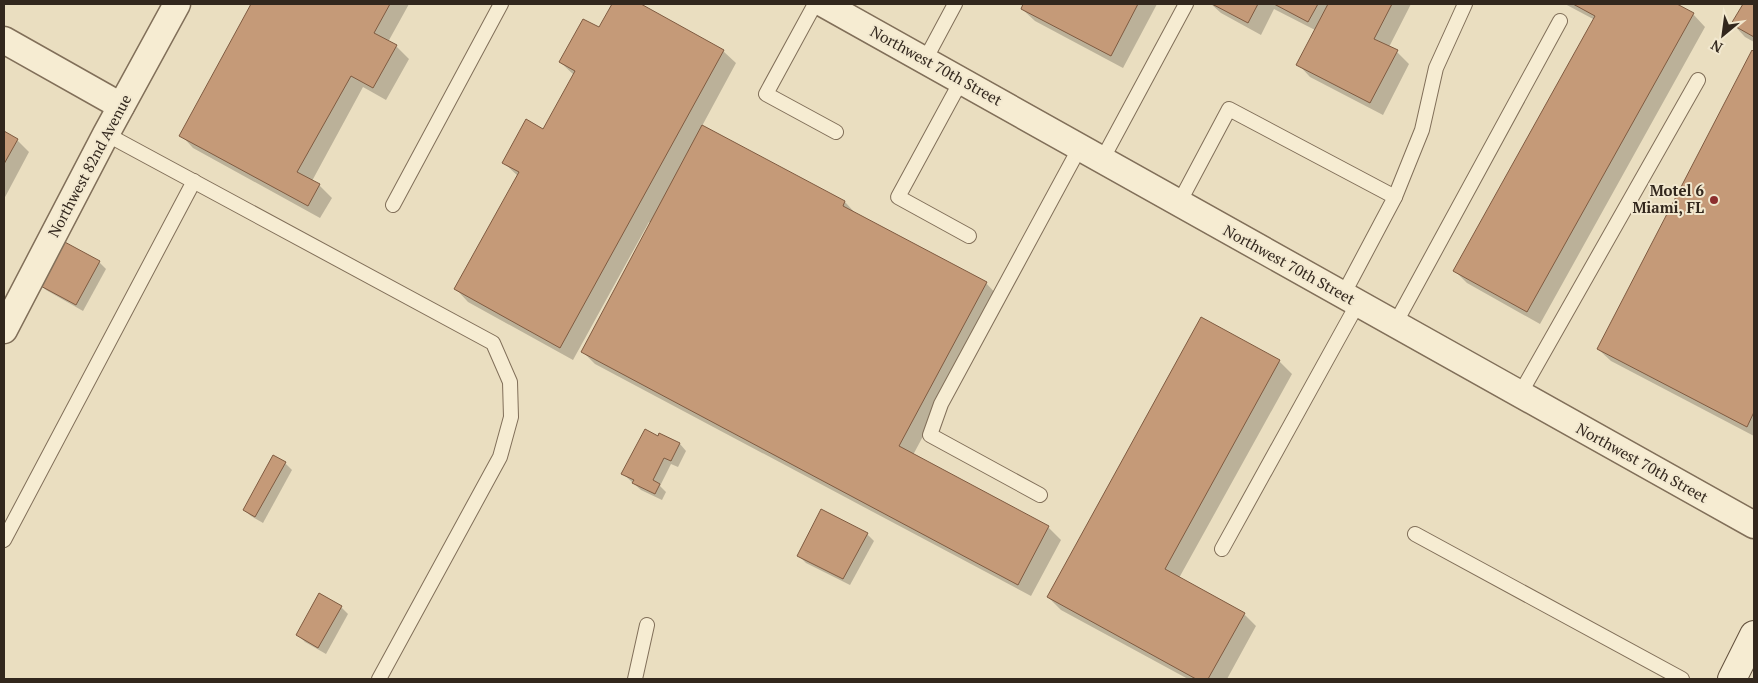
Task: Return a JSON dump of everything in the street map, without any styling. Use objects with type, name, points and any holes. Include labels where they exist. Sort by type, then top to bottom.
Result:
[{"type":"street","name":"Northwest 82nd Avenue","points":[[4,330],[106,134],[177,4]]},
{"type":"street","name":"Northwest 70th Street","points":[[824,4],[1754,526]]},
{"type":"street","points":[[4,40],[121,106]]},
{"type":"street","points":[[1732,679],[1754,635]]},
{"type":"lane","points":[[393,205],[501,4]]},
{"type":"lane","points":[[815,4],[766,94],[836,132]]},
{"type":"lane","points":[[925,60],[955,4]]},
{"type":"lane","points":[[1102,160],[1186,4]]},
{"type":"lane","points":[[1222,549],[1351,299],[1422,130],[1436,68],[1464,4]]},
{"type":"lane","points":[[1395,324],[1560,21]]},
{"type":"lane","points":[[1520,394],[1698,80]]},
{"type":"lane","points":[[961,81],[898,197],[969,236]]},
{"type":"lane","points":[[1179,202],[1228,109],[1395,197]]},
{"type":"lane","points":[[106,134],[493,343],[510,382],[511,417],[500,457],[379,679]]},
{"type":"lane","points":[[1040,495],[930,435],[941,404],[1080,147]]},
{"type":"lane","points":[[4,540],[194,181]]},
{"type":"lane","points":[[1415,534],[1682,679]]},
{"type":"lane","points":[[635,679],[647,625]]},
{"type":"building","points":[[251,4],[390,4],[374,33],[397,45],[373,88],[351,76],[297,172],[320,184],[308,206],[179,136]]},
{"type":"building","points":[[612,4],[641,4],[724,50],[560,348],[454,289],[519,172],[502,163],[526,119],[543,129],[575,71],[559,62],[583,19],[599,27]]},
{"type":"building","points":[[1023,4],[1138,4],[1111,56],[1021,9]]},
{"type":"building","points":[[1212,4],[1258,4],[1248,23]]},
{"type":"building","points":[[1274,4],[1318,4],[1308,22]]},
{"type":"building","points":[[1328,4],[1392,4],[1374,39],[1398,50],[1370,103],[1296,65]]},
{"type":"building","points":[[1573,4],[1677,4],[1694,13],[1527,312],[1453,271],[1595,16]]},
{"type":"building","points":[[1743,4],[1754,4],[1754,37],[1731,24]]},
{"type":"building","name":"Motel 6 Miami, FL","points":[[1752,50],[1754,52],[1754,412],[1747,427],[1597,349]]},
{"type":"building","points":[[702,125],[845,201],[843,206],[987,282],[899,446],[1049,526],[1018,585],[581,352]]},
{"type":"building","points":[[4,131],[18,139],[4,164]]},
{"type":"building","points":[[61,240],[100,261],[76,305],[37,284]]},
{"type":"building","points":[[1201,317],[1280,360],[1165,569],[1245,613],[1208,679],[1196,679],[1047,597]]},
{"type":"building","points":[[645,429],[658,436],[659,433],[680,443],[671,461],[664,458],[653,480],[660,484],[655,494],[632,483],[634,480],[621,474]]},
{"type":"building","points":[[273,455],[286,462],[255,517],[243,510]]},
{"type":"building","points":[[821,509],[868,533],[843,579],[797,556]]},
{"type":"building","points":[[319,593],[342,606],[318,648],[296,635]]},
{"type":"place","name":"Motel 6 Miami, FL","points":[[1714,200]]}]
